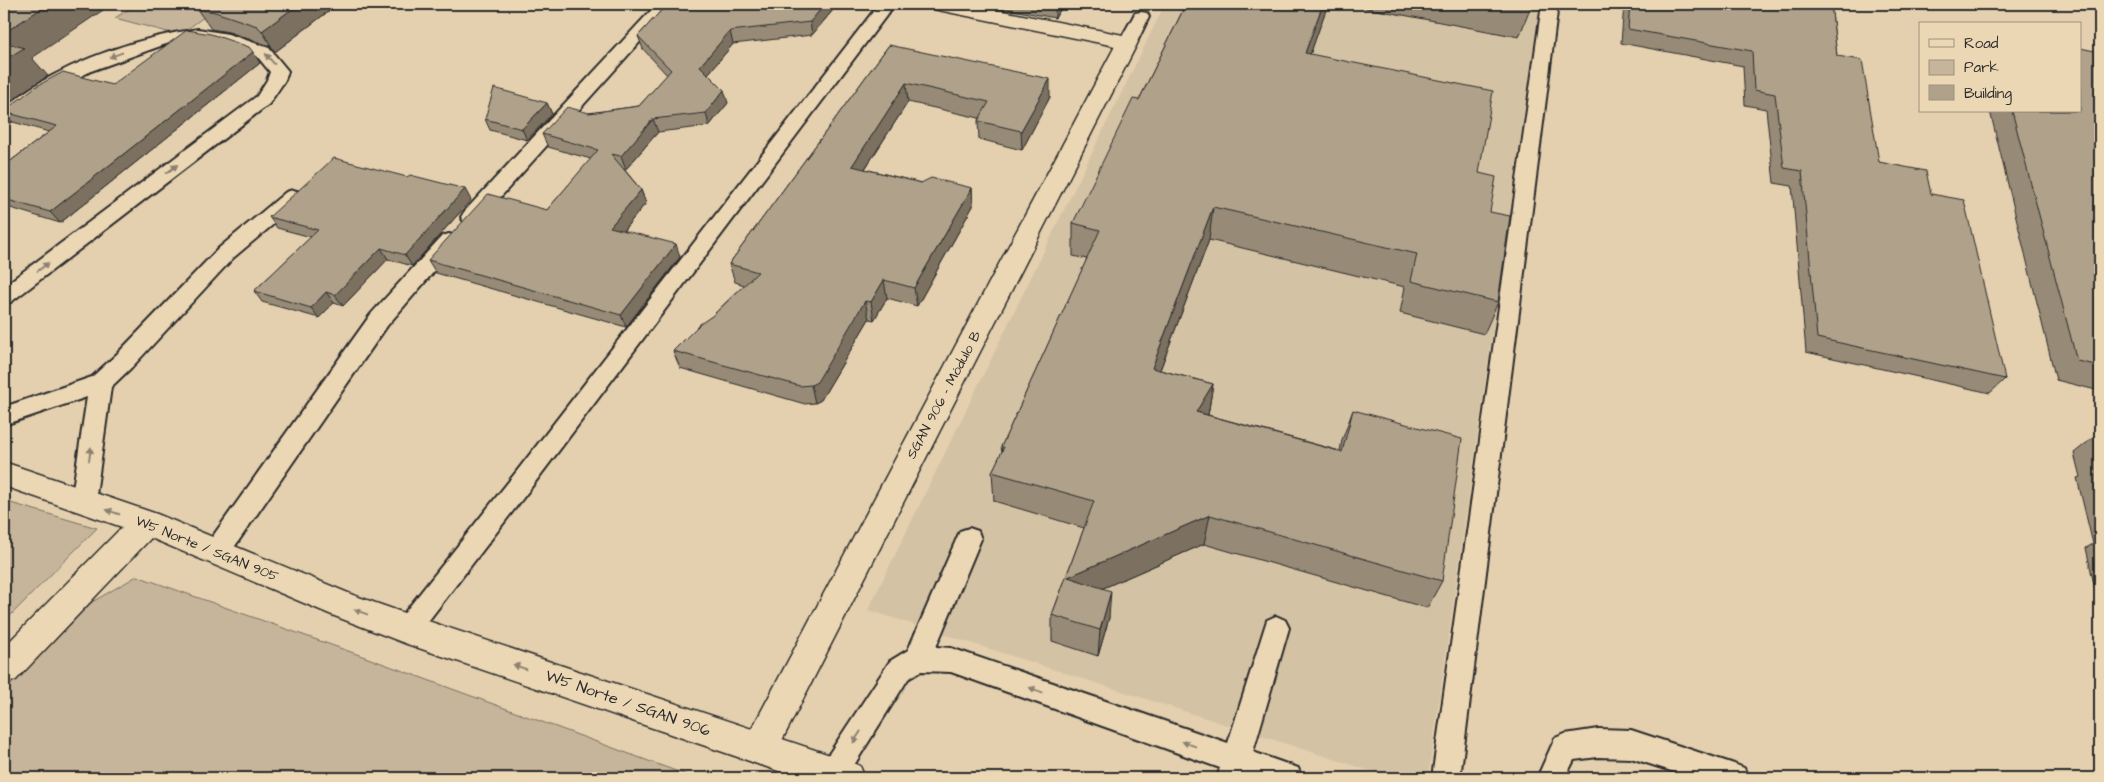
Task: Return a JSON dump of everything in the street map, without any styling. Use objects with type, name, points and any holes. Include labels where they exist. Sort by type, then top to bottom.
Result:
[{"type":"street","points":[[938,4],[1128,42]]},
{"type":"street","name":"SGAN 906 - Módulo B","points":[[760,748],[1128,42]]},
{"type":"street","name":"W5 Norte / SGAN 905","points":[[4,474],[146,523],[343,605],[407,629]]},
{"type":"street","points":[[4,669],[146,523]]},
{"type":"street","name":"W5 Norte / SGAN 906","points":[[407,629],[840,776]]},
{"type":"lane","points":[[217,551],[379,320],[500,184],[666,4]]},
{"type":"lane","points":[[407,629],[525,478],[886,4]]},
{"type":"lane","points":[[1446,778],[1550,4]]},
{"type":"lane","name":"SGAN 906 - Módulo B","points":[[1128,42],[1141,17]]},
{"type":"lane","points":[[4,118],[37,92],[85,67],[163,39],[198,34],[222,38],[263,52],[271,59],[279,71],[276,80],[263,100],[4,297]]},
{"type":"lane","points":[[4,416],[100,383],[125,360],[226,253],[307,185]]},
{"type":"lane","points":[[83,502],[100,383]]},
{"type":"lane","points":[[918,659],[969,539]]},
{"type":"lane","points":[[1233,769],[1276,628]]},
{"type":"lane","points":[[840,776],[899,670],[918,659],[951,660],[1233,769],[1288,778]]},
{"type":"lane","points":[[1551,778],[1565,748],[1598,743],[1631,744],[1734,778]]},
{"type":"shaded area","points":[[1165,4],[1540,4],[1428,778],[1393,778],[868,610]]},
{"type":"green space","points":[[137,4],[222,4],[179,35],[115,18]]},
{"type":"green space","points":[[4,501],[97,528],[4,622]]},
{"type":"green space","points":[[137,576],[695,778],[4,778],[4,692],[92,602]]},
{"type":"building","points":[[4,4],[48,4],[4,33]]},
{"type":"building","points":[[204,4],[299,4],[262,31],[257,26],[215,12],[197,9]]},
{"type":"building","points":[[667,4],[825,4],[810,22],[730,31],[700,66],[724,90],[706,113],[653,119],[621,156],[611,154],[641,190],[610,227],[676,244],[621,315],[428,260],[488,194],[547,210],[598,150],[542,134],[567,107],[589,113],[639,106],[671,70],[638,36]]},
{"type":"building","points":[[1186,4],[1323,4],[1305,53],[1493,91],[1479,173],[1496,177],[1490,212],[1510,216],[1498,302],[1411,281],[1417,254],[1213,207],[1152,368],[1213,384],[1196,412],[1342,452],[1353,410],[1462,439],[1442,581],[1210,515],[1068,577],[1111,591],[1100,630],[1052,615],[1094,501],[992,472],[1004,447],[1001,447],[1100,230],[1073,223],[1133,99],[1139,100]]},
{"type":"building","points":[[1630,4],[1831,4],[1837,56],[1862,60],[1879,162],[1926,171],[1931,194],[1964,200],[2005,379],[1817,338],[1802,171],[1784,168],[1775,94],[1754,90],[1752,51],[1628,29]]},
{"type":"building","points":[[187,30],[211,34],[249,47],[253,52],[50,212],[4,199],[4,166],[57,126],[4,111],[35,87],[63,72],[112,85]]},
{"type":"building","points":[[4,42],[24,48],[4,60]]},
{"type":"building","points":[[889,45],[1050,79],[1021,131],[978,121],[989,102],[906,83],[852,166],[921,183],[931,178],[972,188],[914,288],[884,280],[871,302],[865,301],[817,382],[811,385],[800,386],[673,351],[758,272],[729,264]]},
{"type":"building","points":[[2082,48],[2100,52],[2100,366],[2077,361],[2012,112],[2082,112]]},
{"type":"building","points":[[494,88],[547,103],[522,129],[485,119]]},
{"type":"building","points":[[334,158],[407,177],[410,175],[465,189],[405,255],[381,248],[335,295],[326,292],[311,308],[254,291],[318,230],[269,217]]}]
